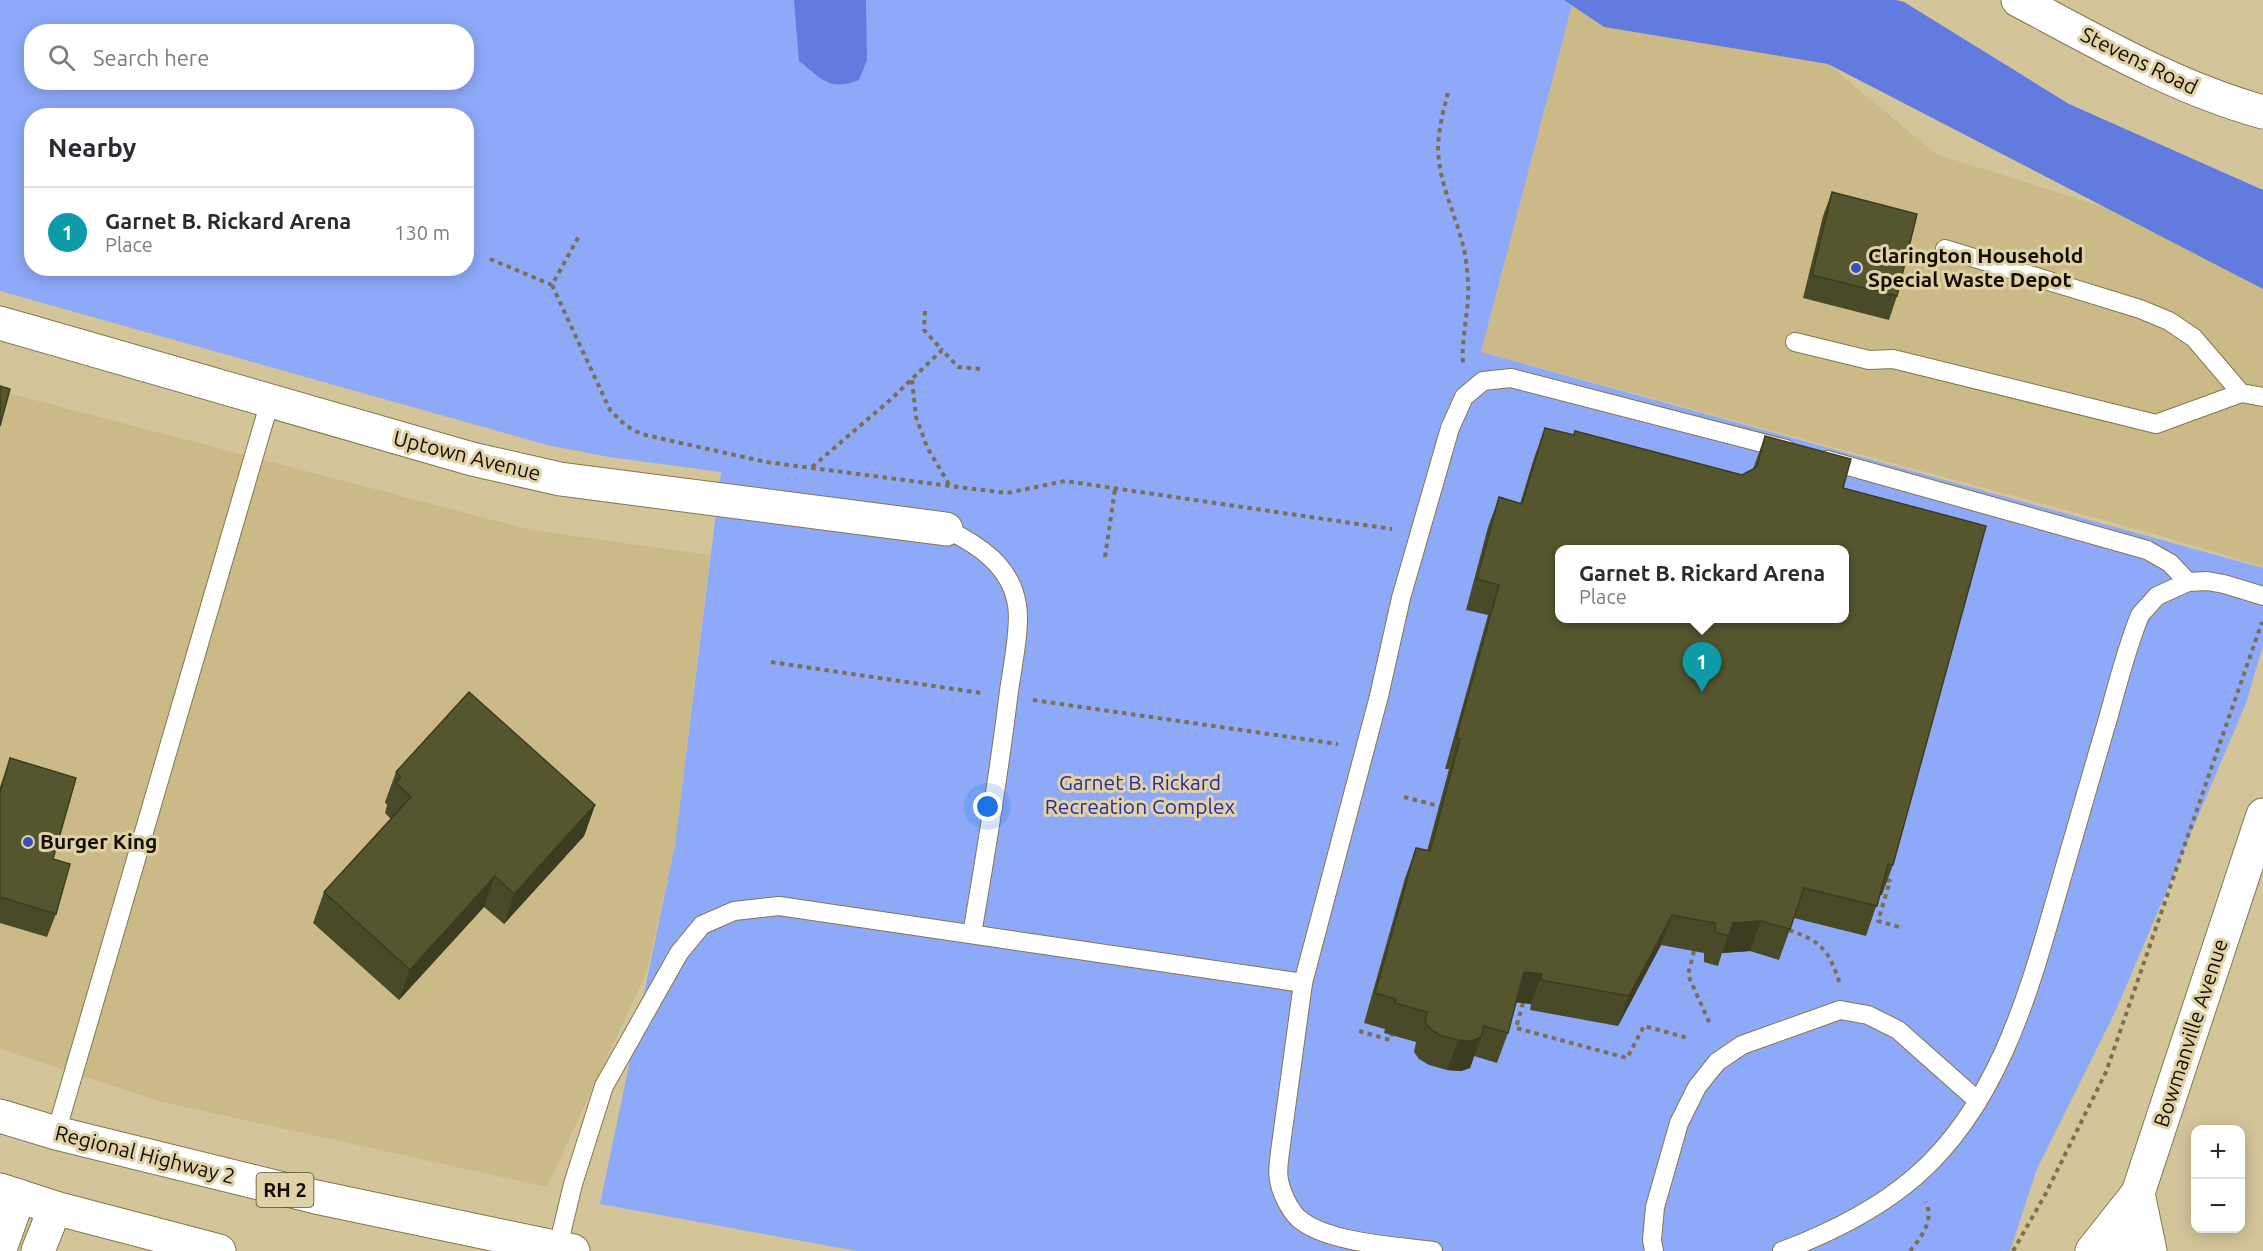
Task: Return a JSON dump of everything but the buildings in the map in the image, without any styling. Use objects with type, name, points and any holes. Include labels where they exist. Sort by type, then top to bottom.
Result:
[{"type":"main road","name":"Stevens Road","points":[[2018,0],[2141,65],[2228,102],[2263,112]]},
{"type":"main road","name":"Uptown Avenue","points":[[0,323],[472,459],[560,479],[645,492],[946,529]]},
{"type":"main road","name":"Bowmanville Avenue","points":[[2122,1251],[2138,1193],[2263,815]]},
{"type":"main road","name":"Regional Highway 2","points":[[0,1116],[56,1133],[316,1197],[563,1250]]},
{"type":"main road","points":[[0,1249],[10,1193],[55,1208],[219,1251]]},
{"type":"main road","points":[[2092,1251],[2138,1193]]},
{"type":"main road","points":[[2138,1193],[2150,1251]]},
{"type":"main road","points":[[38,1251],[55,1208]]},
{"type":"lane","points":[[1945,249],[2140,309],[2169,321],[2194,338],[2241,393]]},
{"type":"lane","points":[[1795,342],[1869,360],[1893,359],[2157,424],[2241,393],[2263,397]]},
{"type":"lane","points":[[1433,1251],[1344,1238],[1320,1230],[1298,1217],[1286,1201],[1279,1180],[1280,1152],[1303,982],[1379,696],[1401,598],[1450,428],[1464,397],[1483,381],[1511,378],[1804,454],[2147,550],[2170,562],[2188,582]]},
{"type":"lane","points":[[56,1133],[270,401]]},
{"type":"lane","points":[[946,529],[973,542],[993,558],[1008,578],[1017,606],[1016,644],[1003,743],[972,934]]},
{"type":"lane","points":[[1782,1251],[1820,1237],[1870,1209],[1916,1176],[1958,1130],[1978,1101],[2005,1050],[2033,979],[2140,615],[2157,596],[2188,582],[2207,581],[2224,584],[2263,596]]},
{"type":"lane","points":[[563,1250],[573,1184],[604,1086],[679,953],[702,926],[734,910],[779,906],[1303,982]]},
{"type":"lane","points":[[1654,1251],[1652,1240],[1655,1207],[1679,1123],[1697,1088],[1717,1062],[1742,1045],[1840,1010],[1868,1015],[1898,1030],[1978,1101]]},
{"type":"path","points":[[1448,93],[1438,148],[1442,178],[1464,246],[1468,282],[1468,312],[1462,348],[1464,397]]},
{"type":"path","points":[[552,285],[579,236]]},
{"type":"path","points":[[490,259],[552,285],[610,410],[625,425],[641,434],[736,457],[950,486],[1007,493],[1065,481],[1399,530]]},
{"type":"path","points":[[925,311],[924,330],[958,367],[981,369]]},
{"type":"path","points":[[812,468],[942,350]]},
{"type":"path","points":[[912,379],[916,417],[923,437],[950,486]]},
{"type":"path","points":[[1105,556],[1114,489]]},
{"type":"path","points":[[2013,1251],[2045,1195],[2106,1072],[2260,627]]},
{"type":"path","points":[[771,662],[987,693]]},
{"type":"path","points":[[1027,699],[1347,745]]},
{"type":"path","points":[[1404,797],[1439,806]]},
{"type":"path","points":[[1886,880],[1890,881],[1878,921],[1903,928]]},
{"type":"path","points":[[1789,930],[1809,937],[1823,946],[1832,959],[1840,984]]},
{"type":"path","points":[[1694,951],[1688,975],[1710,1024]]},
{"type":"path","points":[[1523,1003],[1516,1028],[1627,1058],[1644,1026],[1688,1038]]},
{"type":"path","points":[[1359,1031],[1390,1040],[1392,1035]]},
{"type":"path","points":[[1910,1251],[1924,1234],[1930,1211],[1916,1176]]},
{"type":"shaded area","points":[[794,0],[866,0],[867,60],[859,80],[833,84],[820,78],[799,61]]},
{"type":"shaded area","points":[[1564,0],[1896,0],[1904,2],[2069,104],[2263,190],[2263,289],[1828,64],[1604,27]]},
{"type":"shaded area","points":[[1572,5],[1604,27],[1828,64],[1936,154],[2116,211],[2263,289],[2263,567],[2155,534],[1481,352]]},
{"type":"shaded area","points":[[0,391],[531,530],[710,555],[675,845],[647,971],[547,1187],[159,1101],[0,1049]]},
{"type":"green space","name":"Garnet B. Rickard Recreation Complex","points":[[0,0],[1564,0],[1572,5],[1481,352],[2263,568],[2263,646],[2246,703],[2117,1008],[2037,1169],[2010,1251],[857,1251],[600,1204],[675,845],[721,472],[609,457],[547,445],[0,291]]},
{"type":"place","name":"Clarington Household Special Waste Depot","points":[[1856,268]]},
{"type":"place","name":"Garnet B. Rickard Arena","points":[[1702,692]]},
{"type":"place","name":"Burger King","points":[[28,842]]}]
